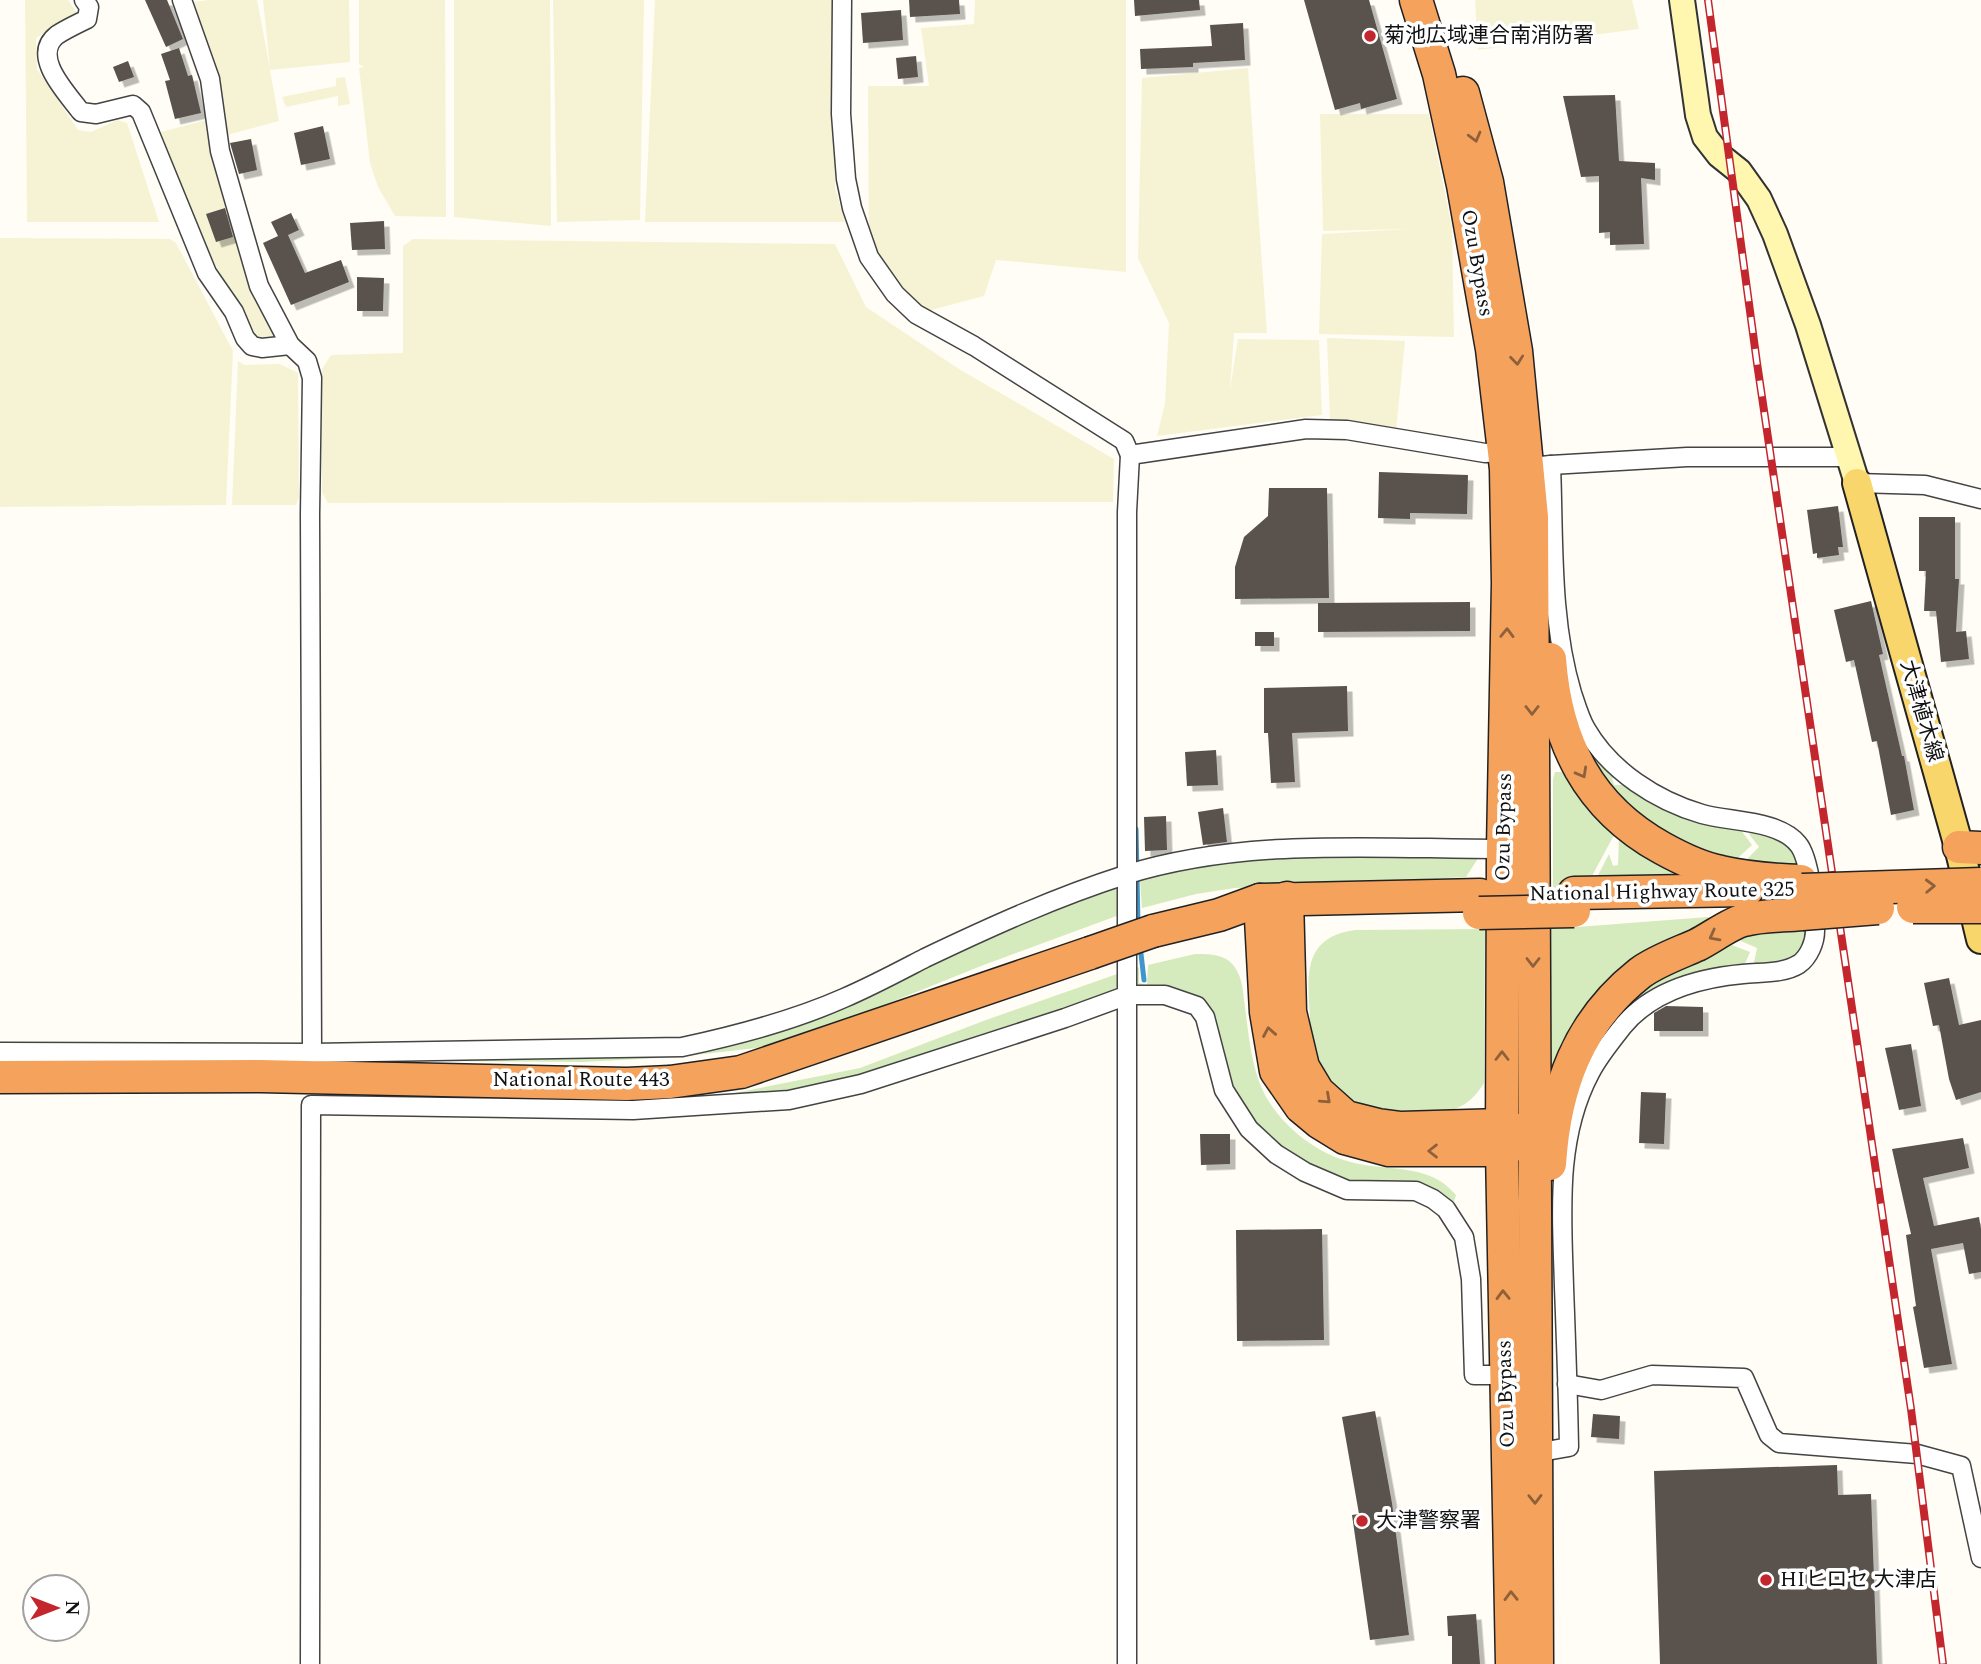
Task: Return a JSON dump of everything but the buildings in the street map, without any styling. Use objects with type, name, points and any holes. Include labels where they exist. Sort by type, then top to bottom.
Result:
[{"type":"highway","name":"Ozu Bypass","points":[[1416,0],[1438,75],[1463,185],[1492,349],[1522,463],[1532,517],[1534,1137],[1519,1374],[1509,1462],[1511,1664]]},
{"type":"highway","name":"Ozu Bypass","points":[[1439,0],[1487,182],[1516,351],[1522,463],[1508,583],[1503,849],[1502,1138],[1519,1374],[1535,1453],[1537,1664]]},
{"type":"highway","points":[[1532,517],[1544,552],[1555,705],[1569,749],[1589,785],[1613,812],[1641,836],[1678,857],[1802,897]]},
{"type":"highway","name":"National Highway Route 325","points":[[1879,897],[1981,884]]},
{"type":"highway","points":[[1519,1374],[1547,1344],[1547,1222],[1551,1144],[1562,1085],[1580,1042],[1606,1006],[1642,972],[1742,920],[1802,897]]},
{"type":"highway","name":"National Highway Route 325","points":[[1273,909],[1802,897],[1879,897],[1981,907]]},
{"type":"highway","points":[[1273,909],[1290,1012],[1303,1067],[1318,1092],[1346,1117],[1401,1128],[1502,1138],[1534,1137]]},
{"type":"highway","name":"National Route 443","points":[[0,1077],[260,1076],[627,1084],[670,1082],[741,1072],[1153,931],[1219,915],[1273,909]]},
{"type":"main road","name":"大津植木線","points":[[1854,470],[1970,847],[1981,939]]},
{"type":"street","points":[[84,0],[89,7],[87,19],[56,36],[47,47],[46,56],[52,71],[81,112],[96,114],[133,105],[141,111],[207,273],[234,312],[245,338],[252,346],[262,348],[290,345]]},
{"type":"street","points":[[182,0],[210,79],[220,151],[259,286],[290,345],[307,361],[312,378],[312,1053]]},
{"type":"street","points":[[842,0],[841,114],[846,179],[852,208],[869,257],[895,293],[916,314],[974,346],[1124,441],[1130,455],[1127,512],[1126,1664]]},
{"type":"street","points":[[1682,0],[1698,115],[1704,137],[1719,155],[1739,171],[1759,199],[1808,325],[1854,470]]},
{"type":"street","points":[[1130,455],[1306,429],[1348,429],[1485,453],[1522,463],[1687,457],[1854,470],[1981,499]]},
{"type":"street","points":[[1522,463],[1558,623],[1566,671],[1585,729],[1619,769],[1662,800],[1704,815],[1773,827],[1797,842],[1807,858],[1815,932],[1810,952],[1800,963],[1780,971],[1694,982],[1666,992],[1642,1006],[1623,1026],[1590,1073],[1569,1131],[1563,1164],[1569,1447],[1535,1453]]},
{"type":"street","points":[[0,1052],[312,1053],[682,1047],[740,1035],[782,1022],[845,998],[1016,915],[1067,895],[1166,864],[1228,852],[1284,848],[1503,849]]},
{"type":"street","points":[[310,1664],[311,1105],[633,1110],[789,1100],[861,1084],[1066,1018],[1128,995],[1165,995],[1198,1006],[1205,1017],[1224,1090],[1249,1129],[1289,1163],[1348,1190],[1416,1191],[1446,1209],[1464,1237],[1471,1279],[1474,1375],[1519,1374]]},
{"type":"street","points":[[1567,1384],[1601,1390],[1651,1375],[1744,1378],[1769,1435],[1779,1443],[1917,1454],[1961,1466],[1981,1558]]},
{"type":"shaded area","points":[[25,0],[68,0],[76,12],[36,38],[37,69],[78,130],[91,132],[117,120],[127,123],[159,222],[27,222]]},
{"type":"shaded area","points":[[208,0],[257,0],[270,68],[263,0],[349,0],[350,62],[270,70],[279,121],[223,136],[188,3]]},
{"type":"shaded area","points":[[359,0],[445,0],[446,217],[395,216],[378,187],[370,163],[359,68],[364,67],[359,64]]},
{"type":"shaded area","points":[[454,0],[550,0],[551,226],[454,217]]},
{"type":"shaded area","points":[[553,0],[644,0],[640,220],[557,222]]},
{"type":"shaded area","points":[[655,0],[834,0],[835,188],[845,222],[645,222]]},
{"type":"shaded area","points":[[975,0],[1126,0],[1126,272],[996,260],[984,296],[916,314],[869,257],[868,86],[929,86],[921,28],[974,24]]},
{"type":"shaded area","points":[[1475,0],[1632,0],[1639,29],[1478,50]]},
{"type":"shaded area","points":[[1248,68],[1267,333],[1234,333],[1230,390],[1238,339],[1319,340],[1322,415],[1157,436],[1165,404],[1169,323],[1138,258],[1142,78]]},
{"type":"shaded area","points":[[345,77],[350,104],[338,106],[338,96],[286,107],[282,97],[336,86],[336,78]]},
{"type":"shaded area","points":[[1320,114],[1429,114],[1452,228],[1454,337],[1319,334],[1322,234],[1407,229],[1323,231]]},
{"type":"shaded area","points":[[210,119],[281,329],[274,341],[252,338],[190,217],[161,132]]},
{"type":"shaded area","points":[[0,238],[170,239],[176,243],[233,351],[226,505],[0,507]]},
{"type":"shaded area","points":[[413,239],[835,244],[866,307],[959,369],[1114,459],[1113,502],[328,503],[322,492],[322,369],[331,355],[403,353],[403,246]]},
{"type":"shaded area","points":[[1327,338],[1405,341],[1396,431],[1330,420]]},
{"type":"shaded area","points":[[238,361],[245,365],[280,364],[298,373],[299,497],[296,505],[232,505]]},
{"type":"green space","points":[[1597,758],[1620,778],[1612,778],[1614,785],[1631,785],[1738,826],[1752,845],[1730,865],[1690,852],[1618,801],[1591,760]]},
{"type":"green space","points":[[1555,772],[1575,772],[1700,874],[1591,889],[1609,854],[1613,866],[1618,865],[1619,835],[1614,835],[1585,889],[1553,890]]},
{"type":"green space","points":[[1752,830],[1787,842],[1803,865],[1741,865],[1759,847],[1749,834]]},
{"type":"green space","points":[[1283,855],[1477,855],[1477,860],[1466,877],[1235,888],[1196,894],[1142,908],[1140,879],[1149,874],[1245,858]]},
{"type":"green space","points":[[1113,887],[1121,891],[1122,914],[981,966],[802,1038],[756,1048],[678,1057],[583,1062],[425,1061],[344,1065],[332,1063],[330,1060],[708,1047],[1053,906]]},
{"type":"green space","points":[[1708,917],[1712,921],[1550,1082],[1551,929]]},
{"type":"green space","points":[[1788,928],[1808,929],[1802,951],[1797,957],[1784,963],[1753,967],[1757,948],[1741,941],[1741,937]]},
{"type":"green space","points":[[1485,929],[1484,1083],[1478,1092],[1458,1108],[1432,1112],[1373,1110],[1347,1098],[1320,1068],[1312,1046],[1308,986],[1312,960],[1317,949],[1338,934],[1355,930]]},
{"type":"green space","points":[[1726,943],[1750,952],[1744,966],[1648,996],[1566,1093],[1626,994]]},
{"type":"green space","points":[[1195,954],[1222,957],[1237,971],[1258,1079],[1268,1100],[1292,1129],[1335,1157],[1362,1165],[1419,1172],[1433,1177],[1456,1195],[1453,1205],[1329,1178],[1266,1139],[1231,1089],[1212,1021],[1133,986],[1131,970],[1139,967],[1139,983],[1147,985],[1148,965]]},
{"type":"green space","points":[[1120,973],[1121,989],[1113,995],[823,1087],[678,1104],[318,1099],[317,1095],[457,1095],[619,1100],[730,1094],[860,1068]]},
{"type":"waterway","points":[[1136,829],[1138,925]]},
{"type":"waterway","points":[[1140,945],[1144,980]]},
{"type":"railway","points":[[1708,0],[1757,363],[1911,1409],[1943,1664]]},
{"type":"place","name":"菊池広域連合南消防署","points":[[1370,36]]},
{"type":"place","name":"大津警察署","points":[[1362,1521]]},
{"type":"place","name":"HIヒロセ 大津店","points":[[1766,1580]]}]
